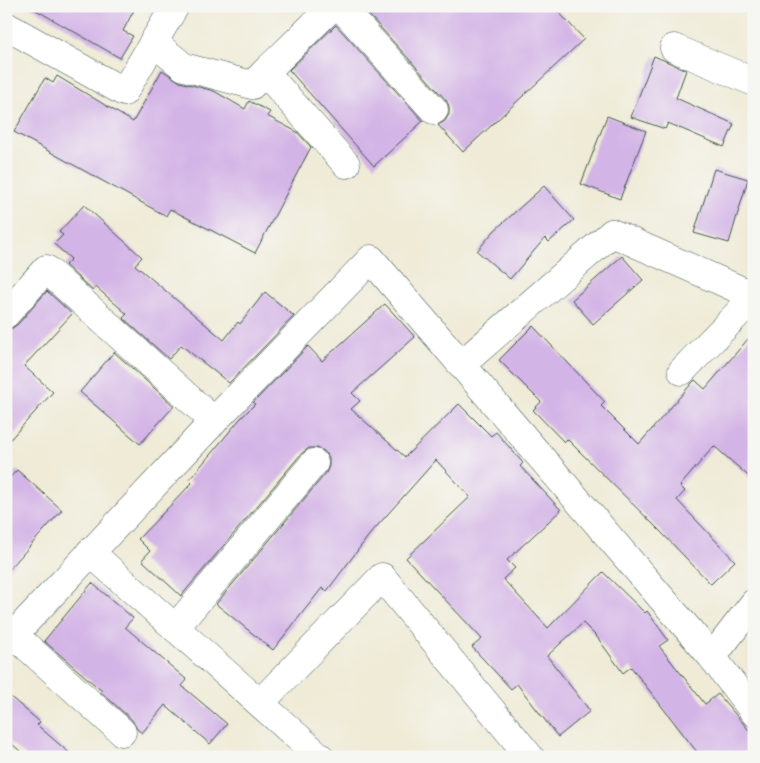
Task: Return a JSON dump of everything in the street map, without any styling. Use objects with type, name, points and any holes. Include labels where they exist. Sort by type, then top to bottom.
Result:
[{"type":"street","points":[[6,26],[124,92],[175,6]]},
{"type":"street","points":[[154,42],[184,68],[252,85],[333,6]]},
{"type":"street","points":[[340,6],[434,110]]},
{"type":"street","points":[[674,48],[754,82]]},
{"type":"street","points":[[265,72],[346,164]]},
{"type":"street","points":[[462,364],[612,233],[754,296],[682,371]]},
{"type":"street","points":[[122,732],[10,639],[214,420],[371,259],[712,657],[754,712]]},
{"type":"street","points":[[6,314],[46,269],[214,420]]},
{"type":"street","points":[[175,628],[314,463]]},
{"type":"street","points":[[90,552],[320,757]]},
{"type":"street","points":[[260,703],[382,577],[530,757]]},
{"type":"street","points":[[712,657],[754,603]]},
{"type":"building","points":[[29,6],[136,6],[123,31],[133,36],[120,58]]},
{"type":"building","points":[[361,6],[553,6],[584,39],[463,152],[438,125],[445,121],[449,114],[449,106],[446,100]]},
{"type":"building","points":[[336,25],[423,121],[374,166],[289,70]]},
{"type":"building","points":[[654,56],[686,70],[676,98],[734,124],[724,147],[668,123],[665,129],[631,117]]},
{"type":"building","points":[[162,70],[180,82],[214,91],[245,109],[249,101],[270,112],[267,116],[297,132],[311,147],[255,253],[170,209],[166,216],[14,132],[45,78],[53,83],[57,76],[133,122]]},
{"type":"building","points":[[607,116],[646,131],[620,199],[581,184]]},
{"type":"building","points":[[714,169],[748,179],[729,243],[694,233]]},
{"type":"building","points":[[544,186],[574,220],[549,242],[545,238],[510,279],[477,251],[494,231]]},
{"type":"building","points":[[84,205],[142,257],[135,265],[224,340],[238,322],[240,324],[265,292],[294,316],[229,383],[181,345],[169,359],[123,318],[127,314],[96,287],[93,291],[65,265],[71,259],[54,244],[63,235],[59,232]]},
{"type":"building","points":[[622,256],[643,280],[593,324],[572,300]]},
{"type":"building","points":[[47,291],[72,314],[24,366],[53,392],[6,444],[6,329],[11,329],[18,324]]},
{"type":"building","points":[[385,304],[415,337],[352,393],[360,401],[351,409],[405,457],[459,404],[491,436],[496,432],[523,463],[520,466],[561,510],[507,560],[515,568],[503,579],[548,628],[603,572],[645,613],[647,611],[668,640],[659,646],[705,704],[718,694],[754,736],[754,757],[701,757],[631,667],[623,673],[597,637],[583,623],[547,656],[590,711],[558,737],[517,684],[511,689],[472,647],[482,639],[406,558],[470,497],[436,460],[370,534],[327,591],[322,588],[273,650],[216,604],[326,473],[329,466],[329,458],[324,451],[317,448],[309,448],[302,453],[181,596],[142,560],[150,551],[138,539],[192,483],[189,480],[255,404],[253,403],[308,346],[322,361]]},
{"type":"building","points":[[533,326],[605,402],[601,406],[639,444],[695,380],[705,389],[754,332],[754,481],[714,446],[680,486],[685,491],[677,500],[735,561],[711,584],[567,439],[564,442],[533,410],[541,402],[499,360]]},
{"type":"building","points":[[114,352],[174,406],[140,444],[80,392]]},
{"type":"building","points":[[17,470],[62,510],[6,573],[6,482]]},
{"type":"building","points":[[92,583],[133,618],[125,627],[187,680],[182,686],[227,724],[210,744],[165,705],[142,733],[137,729],[132,720],[102,691],[44,641]]},
{"type":"building","points":[[6,693],[40,722],[37,725],[74,757],[27,757],[6,739]]}]
